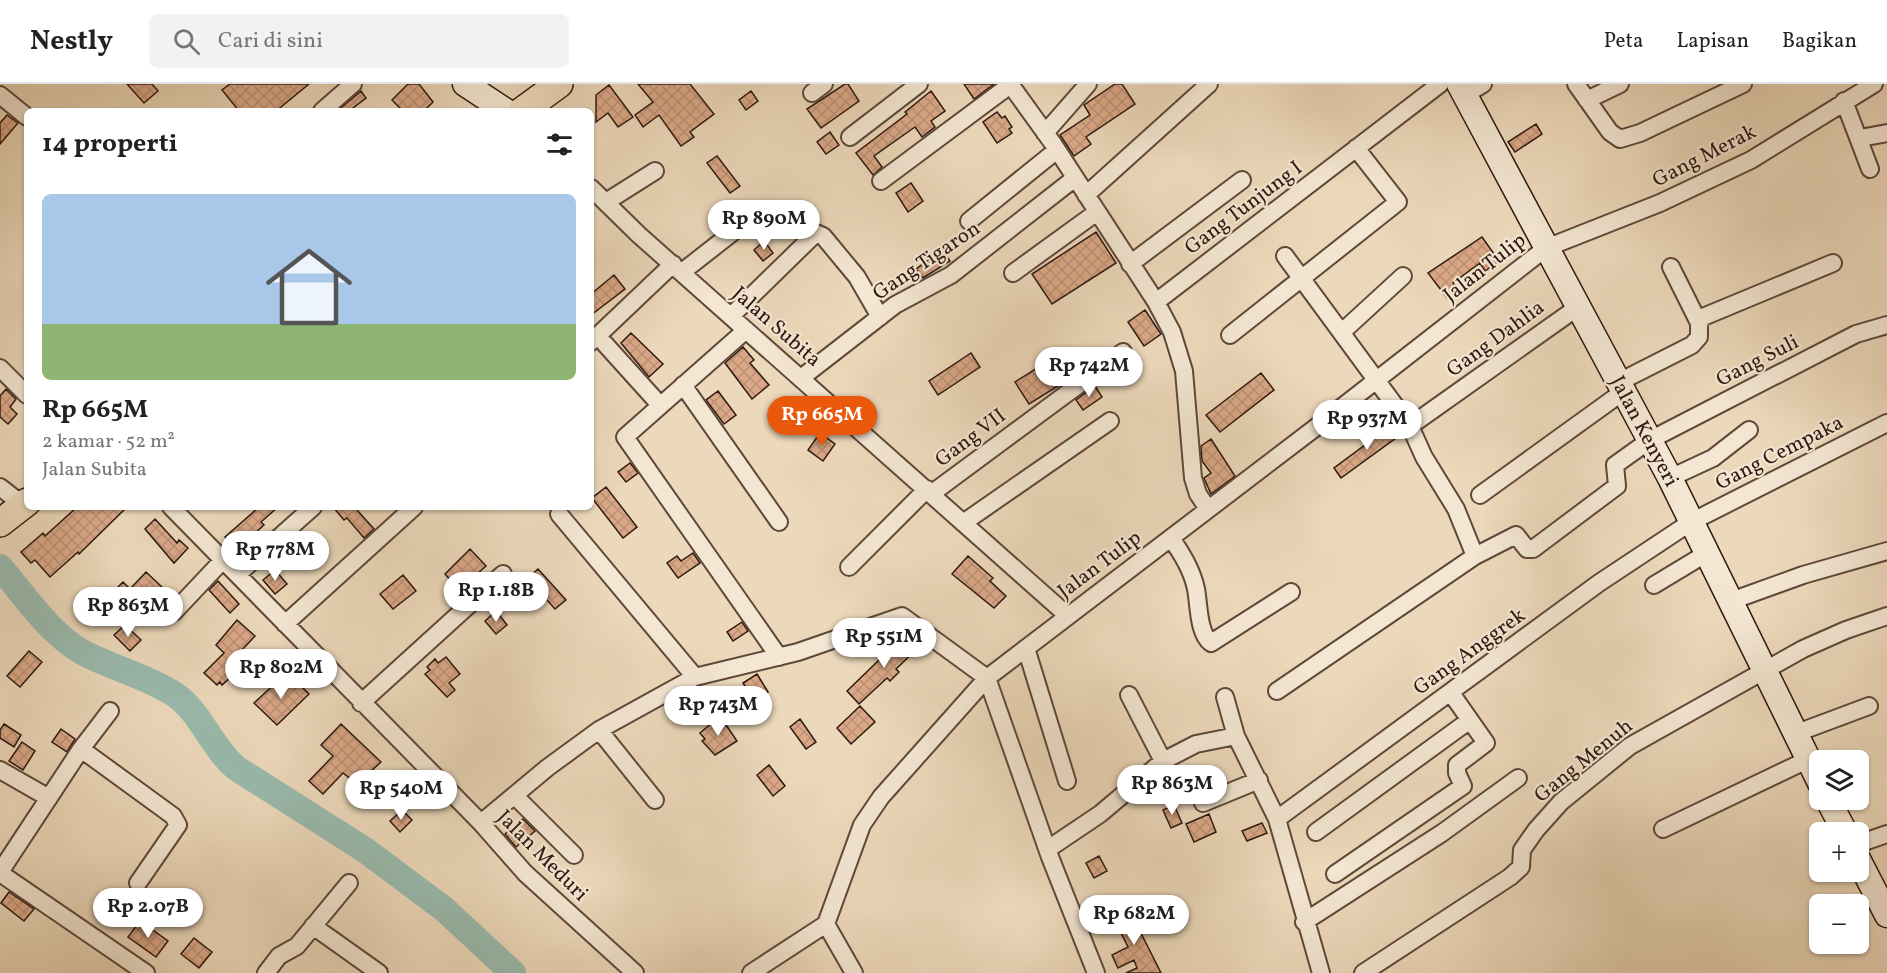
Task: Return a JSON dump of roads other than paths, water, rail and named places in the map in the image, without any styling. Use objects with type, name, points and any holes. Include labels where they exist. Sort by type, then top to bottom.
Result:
[{"type":"main road","points":[[526,108],[559,84]]},
{"type":"main road","points":[[0,523],[24,504]]},
{"type":"street","points":[[13,84],[0,96],[24,115]]},
{"type":"street","points":[[325,108],[353,84]]},
{"type":"street","points":[[454,84],[469,108]]},
{"type":"street","points":[[465,84],[501,108]]},
{"type":"street","points":[[850,137],[919,84]]},
{"type":"street","points":[[882,180],[1010,84],[1046,133],[1156,302],[1172,332],[1184,371],[1193,478],[1198,494],[1208,509]]},
{"type":"street","points":[[1046,133],[1088,84]]},
{"type":"street","points":[[1086,195],[1209,84]]},
{"type":"street","name":"Gang Tunjung I","points":[[1156,302],[1440,84]]},
{"type":"street","points":[[1576,84],[1610,132],[1620,139],[1640,133],[1743,84]]},
{"type":"street","points":[[1587,100],[1620,84]]},
{"type":"street","name":"Gang Merak","points":[[1546,248],[1713,179],[1751,160],[1874,84]]},
{"type":"street","name":"Jalan Kenyeri","points":[[1469,88],[1546,248],[1670,478],[1808,760]]},
{"type":"street","points":[[1844,101],[1870,169]]},
{"type":"street","points":[[1860,138],[1887,133]]},
{"type":"street","points":[[1230,335],[1398,202],[1356,148]]},
{"type":"street","points":[[969,221],[1057,150]]},
{"type":"street","points":[[606,202],[655,171]]},
{"type":"street","name":"Gang Tigaron","points":[[801,378],[903,301],[951,275],[1075,178]]},
{"type":"street","points":[[1130,264],[1242,180]]},
{"type":"street","name":"Jalan Subita","points":[[594,191],[746,330],[1068,616]]},
{"type":"street","points":[[660,405],[598,343],[677,268],[760,211]]},
{"type":"street","points":[[1013,273],[1097,212]]},
{"type":"street","points":[[731,316],[814,234],[823,236],[857,277],[880,317]]},
{"type":"street","name":"Jalan Tulip","points":[[826,924],[862,825],[881,797],[987,678],[1172,538],[1546,248]]},
{"type":"street","points":[[1277,691],[1475,556],[1456,509],[1424,456],[1410,426],[1285,256]]},
{"type":"street","points":[[1699,323],[1703,317],[1833,263]]},
{"type":"street","points":[[1480,495],[1622,387],[1692,345],[1699,337],[1699,323],[1671,267]]},
{"type":"street","points":[[1342,332],[1403,276]]},
{"type":"street","name":"Gang Dahlia","points":[[1410,426],[1578,307]]},
{"type":"street","name":"Gang Suli","points":[[1475,556],[1515,535],[1527,549],[1533,549],[1617,486],[1615,465],[1650,440],[1856,334],[1887,325]]},
{"type":"street","points":[[746,330],[626,434],[626,439],[779,657]]},
{"type":"street","name":"Gang VII","points":[[849,567],[929,491],[1123,352]]},
{"type":"street","points":[[0,369],[24,393]]},
{"type":"street","points":[[683,385],[779,522]]},
{"type":"street","points":[[963,523],[1110,421]]},
{"type":"street","name":"Gang Cempaka","points":[[1691,522],[1887,423]]},
{"type":"street","name":"Gang Cempaka","points":[[1670,478],[1713,458],[1749,430]]},
{"type":"street","points":[[0,487],[24,502]]},
{"type":"street","name":"Jalan Meduri","points":[[174,510],[481,824],[525,873],[635,973]]},
{"type":"street","points":[[238,574],[310,510]]},
{"type":"street","points":[[285,624],[411,510]]},
{"type":"street","points":[[559,514],[695,676]]},
{"type":"street","name":"Gang Anggrek","points":[[1276,819],[1599,583],[1691,522]]},
{"type":"street","points":[[1172,538],[1189,565],[1196,586],[1203,628],[1211,643],[1291,592]]},
{"type":"street","points":[[1731,601],[1887,550]]},
{"type":"street","points":[[1654,585],[1707,553]]},
{"type":"street","points":[[174,612],[223,560]]},
{"type":"street","points":[[362,703],[503,574]]},
{"type":"street","points":[[481,824],[547,768],[599,730],[695,676],[779,657],[902,616],[987,678],[1048,849],[1096,973]]},
{"type":"street","name":"Gang Menuh","points":[[1363,973],[1510,878],[1521,867],[1522,850],[1561,802],[1630,746],[1838,633],[1887,616]]},
{"type":"street","points":[[1026,648],[1067,782]]},
{"type":"street","points":[[1335,874],[1461,789],[1462,783],[1457,773],[1457,765],[1486,743],[1451,693]]},
{"type":"street","points":[[1130,695],[1163,761]]},
{"type":"street","points":[[1225,698],[1236,736],[1276,819],[1304,922],[1321,973]]},
{"type":"street","points":[[1794,734],[1869,706]]},
{"type":"street","points":[[110,711],[81,749],[0,872],[146,973]]},
{"type":"street","points":[[1316,832],[1470,720]]},
{"type":"street","points":[[599,730],[655,800]]},
{"type":"street","points":[[1048,849],[1101,814],[1163,761],[1196,744],[1236,736]]},
{"type":"street","points":[[81,749],[173,816],[178,825],[138,883]]},
{"type":"street","points":[[1663,829],[1808,760]]},
{"type":"street","points":[[0,770],[49,798]]},
{"type":"street","points":[[1304,922],[1442,833],[1518,778]]},
{"type":"street","points":[[1203,803],[1259,780]]},
{"type":"street","points":[[515,796],[574,855]]},
{"type":"street","points":[[1869,840],[1887,834]]},
{"type":"street","points":[[1869,880],[1887,915]]},
{"type":"street","points":[[266,973],[279,956],[293,949],[349,883]]},
{"type":"street","points":[[751,973],[826,924],[854,973]]},
{"type":"street","points":[[313,926],[379,973]]},
{"type":"waterway","points":[[0,567],[38,613],[70,644],[93,658],[152,682],[174,694],[192,710],[227,760],[236,768],[365,850],[444,909],[513,973]]}]
